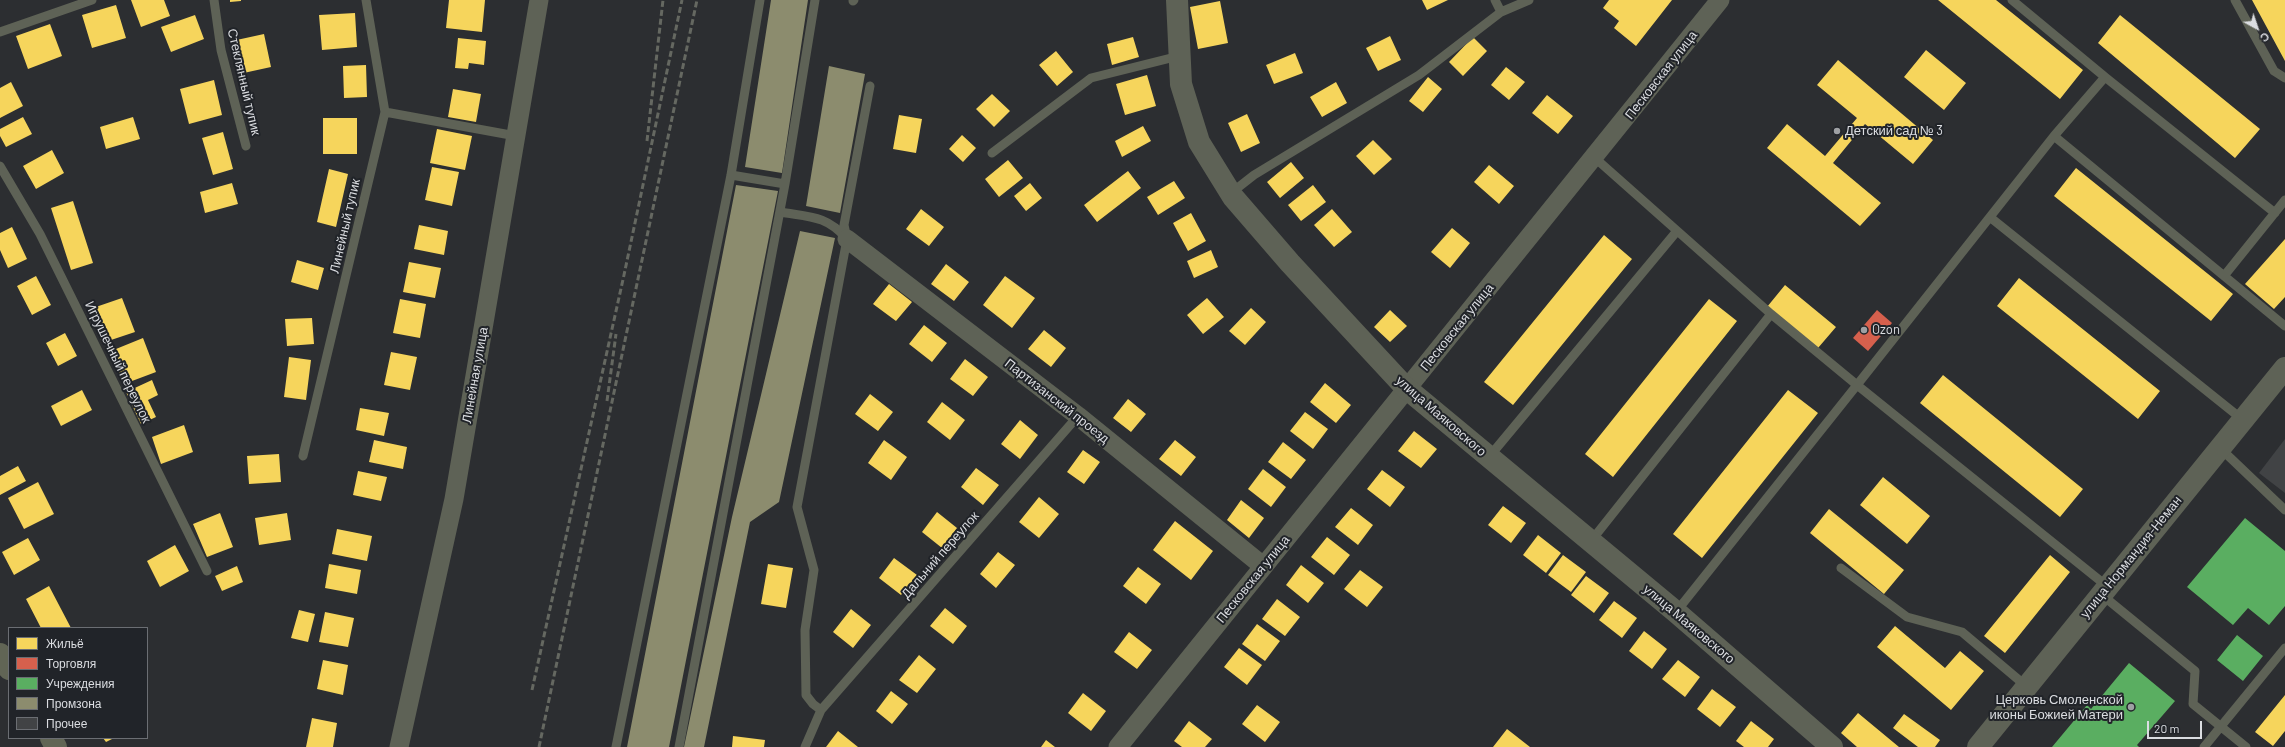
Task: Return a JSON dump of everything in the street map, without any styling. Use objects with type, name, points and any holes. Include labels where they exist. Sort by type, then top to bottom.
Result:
[{"type":"main road","points":[[0,654],[8,667]]},
{"type":"street","name":"Линейная улица","points":[[399,747],[454,498],[539,0]]},
{"type":"street","name":"улица Маяковского","points":[[1177,0],[1181,84],[1199,142],[1231,192],[1290,263],[1406,388],[1676,612],[1832,747]]},
{"type":"street","name":"Песковская улица","points":[[1118,747],[1720,0]]},
{"type":"street","name":"Партизанский проезд","points":[[847,239],[1078,416],[1263,566]]},
{"type":"street","name":"улица Нормандия-Неман","points":[[1978,747],[2285,368]]},
{"type":"lane","points":[[0,32],[92,0]]},
{"type":"lane","name":"Стеклянный тупик","points":[[214,0],[221,50],[246,146]]},
{"type":"lane","name":"Линейный тупик","points":[[303,456],[385,112],[366,0]]},
{"type":"lane","points":[[616,747],[731,175],[760,0]]},
{"type":"lane","points":[[679,747],[780,212],[815,0]]},
{"type":"lane","points":[[1495,0],[1501,12]]},
{"type":"lane","points":[[1231,192],[1254,175],[1419,75],[1501,12],[1529,0]]},
{"type":"lane","points":[[2012,0],[2105,77],[2275,213]]},
{"type":"lane","points":[[2235,0],[2274,71],[2285,78]]},
{"type":"lane","points":[[992,153],[1092,78],[1179,56]]},
{"type":"lane","points":[[1676,612],[1991,218],[2054,136],[2105,77]]},
{"type":"lane","points":[[821,710],[813,704],[806,695],[805,630],[814,570],[797,508],[847,239],[844,225],[870,86]]},
{"type":"lane","points":[[385,112],[516,136]]},
{"type":"lane","points":[[2054,136],[2285,326]]},
{"type":"lane","points":[[1594,158],[1771,314],[2105,591],[2195,671],[2193,704],[2220,728],[2246,747]]},
{"type":"lane","name":"Игрушечный переулок","points":[[0,166],[40,234],[207,571]]},
{"type":"lane","points":[[731,175],[785,184]]},
{"type":"lane","points":[[2224,276],[2285,200]]},
{"type":"lane","points":[[780,212],[824,220],[835,226],[847,239]]},
{"type":"lane","points":[[1991,218],[2243,420]]},
{"type":"lane","points":[[1489,457],[1677,232]]},
{"type":"lane","points":[[1591,541],[1771,314]]},
{"type":"lane","name":"Дальний переулок","points":[[805,747],[821,710],[1078,416]]},
{"type":"lane","points":[[2220,448],[2285,510]]},
{"type":"lane","points":[[1841,568],[1908,617],[1962,632],[2026,686]]},
{"type":"lane","points":[[2204,747],[2285,648]]},
{"type":"building: Жильё","points":[[131,0],[164,0],[170,16],[141,27]]},
{"type":"building: Жильё","points":[[230,0],[241,0],[241,1],[230,2]]},
{"type":"building: Жильё","points":[[449,0],[485,0],[482,32],[446,28]]},
{"type":"building: Жильё","points":[[1422,0],[1448,0],[1427,10]]},
{"type":"building: Жильё","points":[[1609,0],[1672,0],[1636,46],[1614,28],[1619,21],[1603,8]]},
{"type":"building: Жильё","points":[[1938,0],[1996,0],[2083,70],[2060,99]]},
{"type":"building: Жильё","points":[[2252,0],[2285,0],[2285,61]]},
{"type":"building: Жильё","points":[[1220,1],[1228,43],[1198,49],[1190,7]]},
{"type":"building: Жильё","points":[[116,5],[126,38],[92,48],[82,15]]},
{"type":"building: Жильё","points":[[355,13],[357,47],[322,50],[319,15]]},
{"type":"building: Жильё","points":[[195,15],[204,39],[171,52],[161,27]]},
{"type":"building: Жильё","points":[[2120,15],[2260,129],[2235,158],[2098,43]]},
{"type":"building: Жильё","points":[[50,24],[62,56],[28,69],[16,36]]},
{"type":"building: Жильё","points":[[264,34],[271,67],[239,74],[232,41]]},
{"type":"building: Жильё","points":[[1390,36],[1401,60],[1378,71],[1366,48]]},
{"type":"building: Жильё","points":[[1133,37],[1139,57],[1112,65],[1107,44]]},
{"type":"building: Жильё","points":[[1473,37],[1487,51],[1463,76],[1449,62]]},
{"type":"building: Жильё","points":[[458,38],[486,41],[484,65],[469,63],[468,69],[455,68]]},
{"type":"building: Жильё","points":[[1926,50],[1966,83],[1944,110],[1904,77]]},
{"type":"building: Жильё","points":[[1056,51],[1073,72],[1057,86],[1039,65]]},
{"type":"building: Жильё","points":[[1295,53],[1303,73],[1274,84],[1266,65]]},
{"type":"building: Жильё","points":[[1838,60],[1933,140],[1913,164],[1865,124],[1833,163],[1881,203],[1860,226],[1767,148],[1787,124],[1825,156],[1857,118],[1817,85]]},
{"type":"building: Жильё","points":[[366,65],[367,97],[344,98],[343,66]]},
{"type":"building: Жильё","points":[[1506,67],[1525,82],[1509,100],[1491,85]]},
{"type":"building: Жильё","points":[[1147,75],[1156,106],[1125,115],[1116,84]]},
{"type":"building: Жильё","points":[[1428,77],[1442,89],[1423,112],[1409,101]]},
{"type":"building: Жильё","points":[[214,80],[222,115],[189,124],[180,89]]},
{"type":"building: Жильё","points":[[11,82],[23,106],[0,118],[0,88]]},
{"type":"building: Жильё","points":[[1336,82],[1347,103],[1322,117],[1310,97]]},
{"type":"building: Жильё","points":[[453,89],[481,94],[476,122],[448,117]]},
{"type":"building: Жильё","points":[[992,94],[1010,111],[994,127],[976,109]]},
{"type":"building: Жильё","points":[[1547,95],[1573,116],[1558,134],[1532,113]]},
{"type":"building: Жильё","points":[[1247,114],[1260,143],[1241,152],[1228,123]]},
{"type":"building: Жильё","points":[[899,115],[922,119],[916,153],[893,149]]},
{"type":"building: Жильё","points":[[23,117],[32,134],[6,147],[0,136],[0,129]]},
{"type":"building: Жильё","points":[[133,117],[140,139],[106,149],[100,127]]},
{"type":"building: Жильё","points":[[323,118],[357,118],[357,154],[323,154]]},
{"type":"building: Жильё","points":[[1143,126],[1151,141],[1122,157],[1115,141]]},
{"type":"building: Жильё","points":[[437,129],[472,136],[465,170],[430,163]]},
{"type":"building: Жильё","points":[[223,132],[233,169],[213,175],[202,138]]},
{"type":"building: Жильё","points":[[962,135],[976,148],[963,162],[949,149]]},
{"type":"building: Жильё","points":[[1373,140],[1392,159],[1374,175],[1356,156]]},
{"type":"building: Жильё","points":[[52,150],[64,173],[36,189],[23,166]]},
{"type":"building: Жильё","points":[[1008,160],[1023,178],[999,197],[985,179]]},
{"type":"building: Жильё","points":[[1291,162],[1304,178],[1280,198],[1267,182]]},
{"type":"building: Жильё","points":[[1489,165],[1514,186],[1499,204],[1474,182]]},
{"type":"building: Жильё","points":[[432,167],[459,172],[452,206],[425,200]]},
{"type":"building: Жильё","points":[[2076,168],[2233,294],[2211,321],[2054,196]]},
{"type":"building: Жильё","points":[[329,169],[348,174],[336,227],[317,222]]},
{"type":"building: Жильё","points":[[1128,171],[1141,188],[1097,222],[1084,205]]},
{"type":"building: Жильё","points":[[1174,181],[1185,198],[1158,215],[1147,197]]},
{"type":"building: Жильё","points":[[232,183],[238,204],[205,213],[200,192]]},
{"type":"building: Жильё","points":[[1030,183],[1042,198],[1026,211],[1014,196]]},
{"type":"building: Жильё","points":[[1313,185],[1326,202],[1301,221],[1288,205]]},
{"type":"building: Жильё","points":[[73,201],[93,263],[71,270],[51,208]]},
{"type":"building: Жильё","points":[[921,209],[944,227],[929,246],[906,229]]},
{"type":"building: Жильё","points":[[1332,209],[1352,232],[1334,247],[1314,225]]},
{"type":"building: Жильё","points":[[1191,213],[1206,241],[1188,251],[1173,223]]},
{"type":"building: Жильё","points":[[419,225],[448,231],[444,255],[414,249]]},
{"type":"building: Жильё","points":[[12,227],[27,259],[8,268],[0,250],[0,233]]},
{"type":"building: Жильё","points":[[1452,228],[1470,243],[1450,268],[1431,252]]},
{"type":"building: Жильё","points":[[1604,235],[1632,259],[1513,405],[1484,382]]},
{"type":"building: Жильё","points":[[2285,239],[2285,297],[2274,309],[2245,284]]},
{"type":"building: Жильё","points":[[1211,250],[1218,267],[1194,278],[1187,261]]},
{"type":"building: Жильё","points":[[297,260],[324,268],[318,290],[291,282]]},
{"type":"building: Жильё","points":[[409,262],[441,268],[435,298],[403,292]]},
{"type":"building: Жильё","points":[[946,264],[969,282],[954,301],[931,284]]},
{"type":"building: Жильё","points":[[36,276],[51,305],[32,315],[17,286]]},
{"type":"building: Жильё","points":[[1005,276],[1035,298],[1012,328],[983,305]]},
{"type":"building: Жильё","points":[[2019,278],[2160,391],[2138,419],[1997,306]]},
{"type":"building: Жильё","points":[[889,284],[912,302],[896,321],[873,304]]},
{"type":"building: Жильё","points":[[1785,285],[1836,327],[1818,348],[1767,307]]},
{"type":"building: Жильё","points":[[122,298],[135,332],[102,343],[90,309]]},
{"type":"building: Жильё","points":[[1207,298],[1224,317],[1203,334],[1187,315]]},
{"type":"building: Жильё","points":[[400,299],[426,304],[420,338],[393,333]]},
{"type":"building: Жильё","points":[[1709,299],[1737,321],[1613,477],[1585,454]]},
{"type":"building: Жильё","points":[[1251,308],[1266,322],[1245,345],[1229,331]]},
{"type":"building: Жильё","points":[[1390,310],[1407,326],[1390,342],[1374,327]]},
{"type":"building: Жильё","points":[[312,318],[314,344],[287,346],[285,319]]},
{"type":"building: Жильё","points":[[924,325],[947,343],[932,362],[909,344]]},
{"type":"building: Жильё","points":[[1044,330],[1066,348],[1051,367],[1028,349]]},
{"type":"building: Жильё","points":[[65,333],[77,356],[58,366],[46,343]]},
{"type":"building: Жильё","points":[[143,338],[156,372],[124,384],[111,351]]},
{"type":"building: Жильё","points":[[391,352],[417,357],[410,390],[384,385]]},
{"type":"building: Жильё","points":[[289,357],[311,360],[306,400],[284,397]]},
{"type":"building: Жильё","points":[[965,359],[988,377],[973,396],[950,379]]},
{"type":"building: Жильё","points":[[1943,375],[2083,489],[2060,517],[1920,403]]},
{"type":"building: Жильё","points":[[152,380],[158,395],[148,400],[156,417],[141,424],[126,392]]},
{"type":"building: Жильё","points":[[1325,383],[1351,405],[1336,423],[1310,402]]},
{"type":"building: Жильё","points":[[82,390],[92,410],[61,426],[51,406]]},
{"type":"building: Жильё","points":[[1788,390],[1818,413],[1702,558],[1673,534]]},
{"type":"building: Жильё","points":[[870,394],[893,412],[878,431],[855,414]]},
{"type":"building: Жильё","points":[[1128,399],[1146,414],[1131,432],[1113,418]]},
{"type":"building: Жильё","points":[[942,402],[965,420],[950,440],[927,422]]},
{"type":"building: Жильё","points":[[360,408],[389,413],[384,436],[356,430]]},
{"type":"building: Жильё","points":[[1305,412],[1328,429],[1313,449],[1290,431]]},
{"type":"building: Жильё","points":[[1020,420],[1038,435],[1020,459],[1001,444]]},
{"type":"building: Жильё","points":[[184,425],[193,452],[161,464],[152,437]]},
{"type":"building: Жильё","points":[[1414,431],[1437,449],[1421,468],[1398,451]]},
{"type":"building: Жильё","points":[[374,440],[407,447],[403,469],[369,462]]},
{"type":"building: Жильё","points":[[884,440],[907,457],[891,480],[868,463]]},
{"type":"building: Жильё","points":[[1175,440],[1196,457],[1181,476],[1159,459]]},
{"type":"building: Жильё","points":[[1283,442],[1306,460],[1291,479],[1268,462]]},
{"type":"building: Жильё","points":[[1083,450],[1100,462],[1084,484],[1067,472]]},
{"type":"building: Жильё","points":[[279,454],[281,482],[249,484],[247,456]]},
{"type":"building: Жильё","points":[[18,466],[26,481],[0,495],[0,476]]},
{"type":"building: Жильё","points":[[976,468],[999,485],[983,505],[961,487]]},
{"type":"building: Жильё","points":[[1263,469],[1286,487],[1271,507],[1248,489]]},
{"type":"building: Жильё","points":[[1382,470],[1405,487],[1390,507],[1367,489]]},
{"type":"building: Жильё","points":[[358,471],[387,477],[381,501],[353,495]]},
{"type":"building: Жильё","points":[[1883,477],[1930,516],[1907,544],[1860,505]]},
{"type":"building: Жильё","points":[[38,482],[54,514],[24,529],[8,498]]},
{"type":"building: Жильё","points":[[1039,497],[1059,514],[1039,538],[1019,522]]},
{"type":"building: Жильё","points":[[1241,500],[1264,518],[1249,538],[1227,520]]},
{"type":"building: Жильё","points":[[1503,506],[1526,523],[1511,543],[1488,525]]},
{"type":"building: Жильё","points":[[1351,508],[1373,525],[1358,545],[1335,527]]},
{"type":"building: Жильё","points":[[1829,509],[1904,570],[1884,594],[1810,533]]},
{"type":"building: Жильё","points":[[937,512],[957,528],[942,548],[922,532]]},
{"type":"building: Жильё","points":[[220,513],[233,547],[207,557],[193,524]]},
{"type":"building: Жильё","points":[[287,513],[291,540],[259,545],[255,518]]},
{"type":"building: Жильё","points":[[1175,521],[1213,551],[1191,580],[1153,550]]},
{"type":"building: Жильё","points":[[337,529],[372,536],[367,561],[332,554]]},
{"type":"building: Жильё","points":[[1538,535],[1561,553],[1546,573],[1523,555]]},
{"type":"building: Жильё","points":[[1327,537],[1350,555],[1334,575],[1311,557]]},
{"type":"building: Жильё","points":[[28,538],[40,560],[14,575],[2,552]]},
{"type":"building: Жильё","points":[[175,545],[189,571],[160,587],[147,561]]},
{"type":"building: Жильё","points":[[998,552],[1015,565],[996,588],[980,574]]},
{"type":"building: Жильё","points":[[1563,555],[1586,572],[1571,592],[1548,575]]},
{"type":"building: Жильё","points":[[2050,555],[2070,572],[2005,653],[1984,636]]},
{"type":"building: Жильё","points":[[894,558],[917,575],[901,595],[879,578]]},
{"type":"building: Жильё","points":[[329,564],[361,570],[357,594],[325,588]]},
{"type":"building: Жильё","points":[[768,564],[793,568],[786,608],[761,604]]},
{"type":"building: Жильё","points":[[1301,565],[1324,583],[1308,603],[1286,585]]},
{"type":"building: Жильё","points":[[237,566],[243,582],[222,591],[215,576]]},
{"type":"building: Жильё","points":[[1138,567],[1161,584],[1146,604],[1123,586]]},
{"type":"building: Жильё","points":[[1360,570],[1383,587],[1367,607],[1344,589]]},
{"type":"building: Жильё","points":[[1586,576],[1609,593],[1594,613],[1571,595]]},
{"type":"building: Жильё","points":[[49,586],[70,627],[40,627],[26,599]]},
{"type":"building: Жильё","points":[[1277,599],[1300,617],[1285,636],[1262,619]]},
{"type":"building: Жильё","points":[[1614,601],[1637,618],[1622,638],[1599,620]]},
{"type":"building: Жильё","points":[[945,608],[967,626],[953,644],[930,626]]},
{"type":"building: Жильё","points":[[851,609],[871,625],[853,648],[833,632]]},
{"type":"building: Жильё","points":[[299,610],[315,614],[308,642],[291,638]]},
{"type":"building: Жильё","points":[[325,612],[354,618],[348,647],[319,642]]},
{"type":"building: Жильё","points":[[1257,624],[1280,641],[1265,661],[1242,644]]},
{"type":"building: Жильё","points":[[1895,626],[1945,668],[1960,651],[1984,671],[1951,710],[1877,647]]},
{"type":"building: Жильё","points":[[1644,631],[1667,649],[1652,669],[1629,651]]},
{"type":"building: Жильё","points":[[1129,632],[1152,650],[1137,669],[1114,652]]},
{"type":"building: Жильё","points":[[1239,648],[1262,665],[1247,685],[1224,667]]},
{"type":"building: Жильё","points":[[919,655],[936,669],[917,693],[899,680]]},
{"type":"building: Жильё","points":[[323,660],[348,665],[343,695],[317,689]]},
{"type":"building: Жильё","points":[[1678,660],[1700,677],[1685,697],[1662,679]]},
{"type":"building: Жильё","points":[[1712,689],[1736,707],[1720,727],[1697,709]]},
{"type":"building: Жильё","points":[[891,691],[908,704],[892,724],[876,711]]},
{"type":"building: Жильё","points":[[1083,693],[1106,711],[1091,731],[1068,713]]},
{"type":"building: Жильё","points":[[2285,695],[2285,731],[2273,746],[2255,732]]},
{"type":"building: Жильё","points":[[1257,705],[1280,722],[1265,742],[1242,724]]},
{"type":"building: Жильё","points":[[1858,713],[1899,747],[1857,747],[1841,733]]},
{"type":"building: Жильё","points":[[1904,714],[1940,740],[1935,747],[1918,747],[1893,728]]},
{"type":"building: Жильё","points":[[312,718],[337,723],[333,747],[306,747]]},
{"type":"building: Жильё","points":[[1189,721],[1212,739],[1205,747],[1182,747],[1174,741]]},
{"type":"building: Жильё","points":[[1751,721],[1774,739],[1768,747],[1744,747],[1736,741]]},
{"type":"building: Жильё","points":[[1507,729],[1530,747],[1493,747]]},
{"type":"building: Жильё","points":[[838,731],[858,747],[826,747]]},
{"type":"building: Жильё","points":[[733,736],[765,740],[764,747],[732,747]]},
{"type":"building: Жильё","points":[[104,739],[112,739],[106,742]]},
{"type":"building: Жильё","points":[[1046,740],[1055,747],[1041,747]]},
{"type":"building: Торговля","points":[[1877,310],[1892,323],[1868,351],[1853,338]]},
{"type":"building: Учреждения","points":[[2245,518],[2285,551],[2285,606],[2269,625],[2248,608],[2233,625],[2187,587]]},
{"type":"building: Учреждения","points":[[2237,635],[2263,656],[2243,681],[2217,660]]},
{"type":"building: Учреждения","name":"Церковь Смоленской иконы Божией Матери","points":[[2129,663],[2175,701],[2137,745],[2139,747],[2052,747],[2087,705],[2091,709]]},
{"type":"building: Промзона","points":[[771,0],[808,0],[782,173],[745,167]]},
{"type":"building: Промзона","points":[[829,66],[865,74],[840,213],[806,206]]},
{"type":"building: Промзона","points":[[736,185],[778,191],[669,747],[627,747]]},
{"type":"building: Промзона","points":[[800,231],[835,238],[779,502],[750,522],[704,747],[684,747],[732,517]]},
{"type":"building: Прочее","points":[[2285,439],[2285,493],[2259,473]]},
{"type":"railway","points":[[647,141],[663,0]]},
{"type":"railway","points":[[532,690],[624,275],[682,0]]},
{"type":"railway","points":[[539,747],[697,0]]},
{"type":"railway","points":[[607,401],[616,334]]},
{"type":"place","name":"Детский сад № 3","points":[[1837,131]]},
{"type":"place","name":"Ozon","points":[[1864,330]]},
{"type":"place","name":"Церковь Смоленской иконы Божией Матери","points":[[2131,707]]}]
